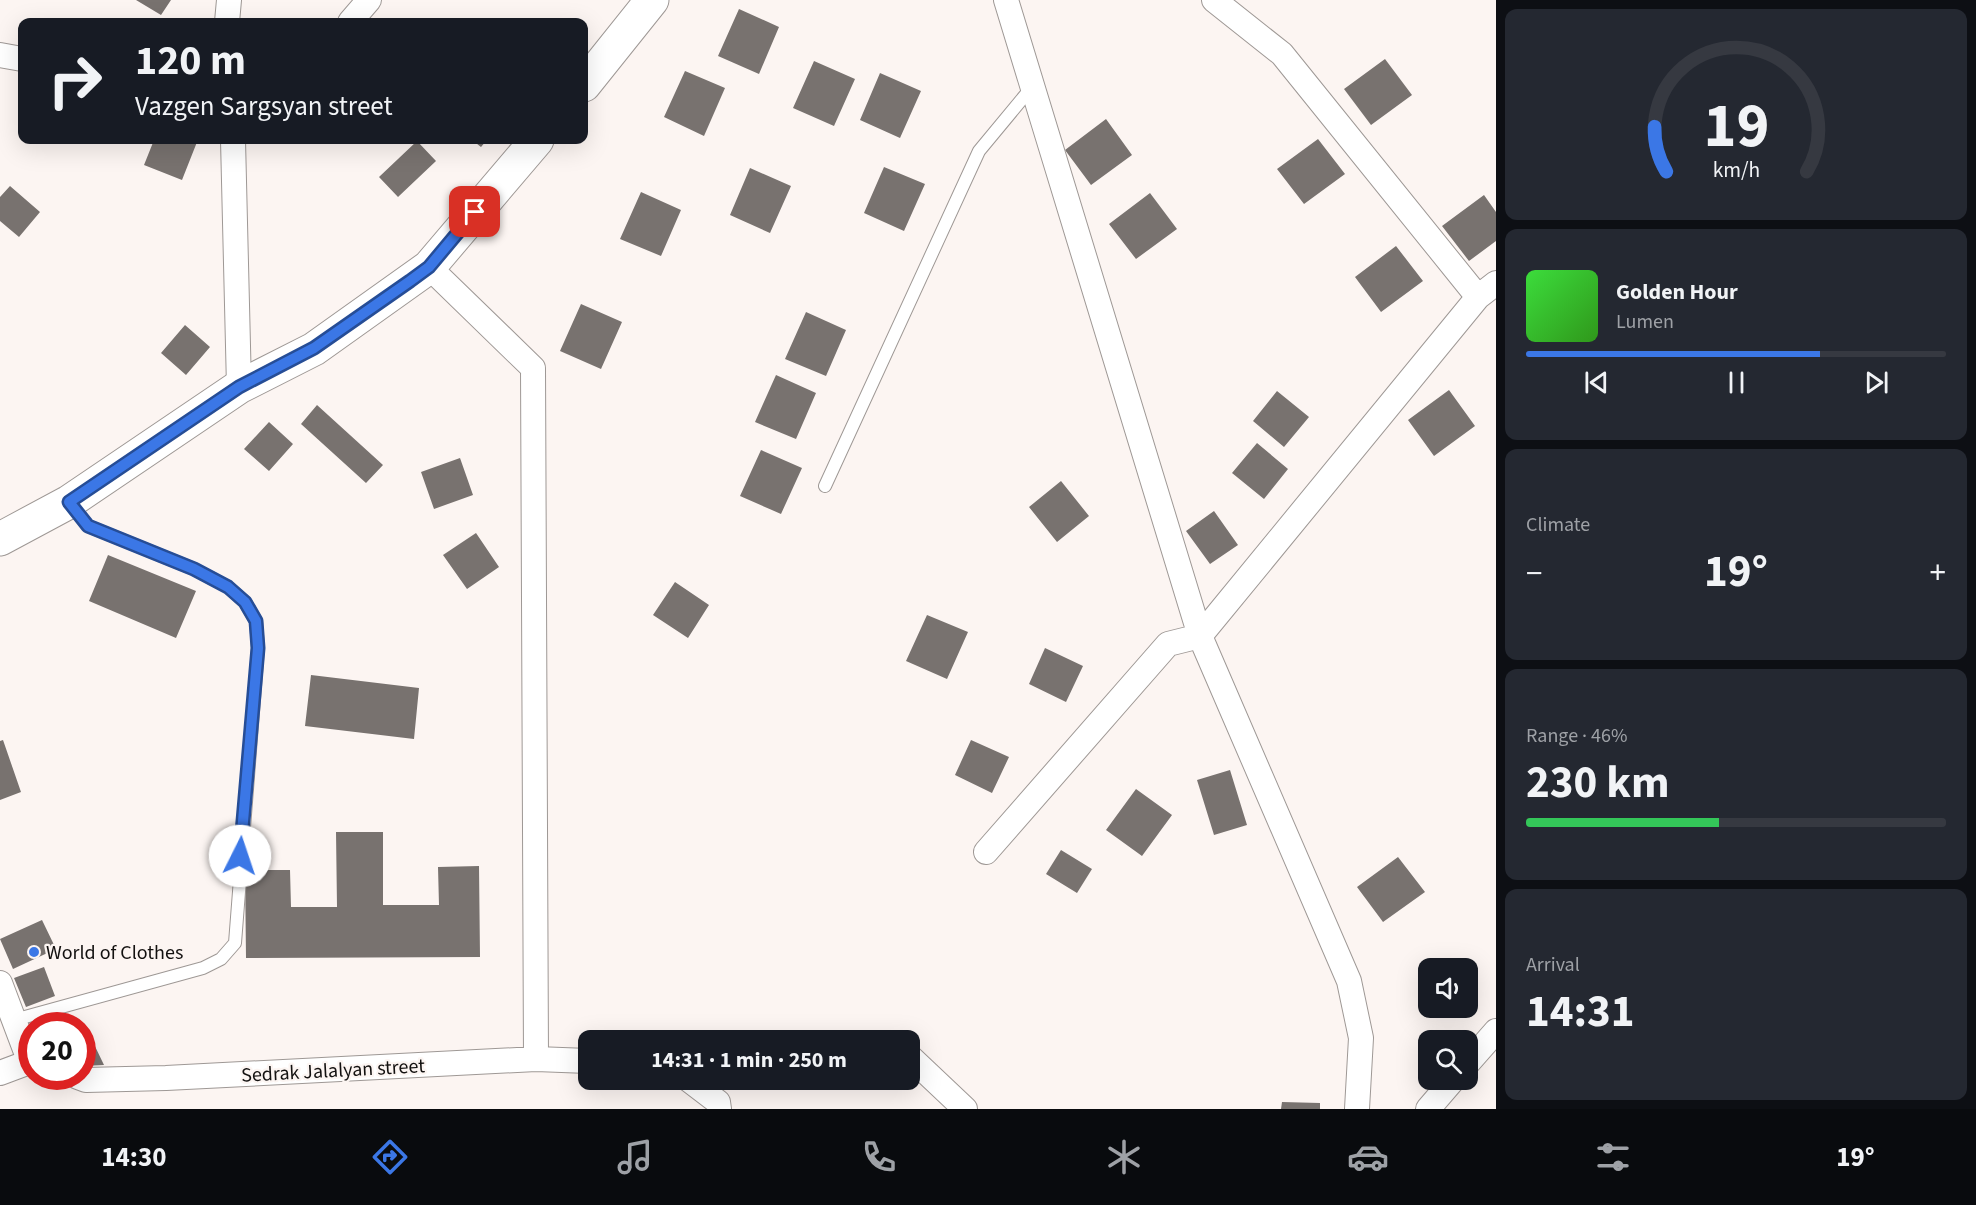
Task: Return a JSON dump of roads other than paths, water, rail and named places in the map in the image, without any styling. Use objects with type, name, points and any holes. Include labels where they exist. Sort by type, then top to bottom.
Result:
[{"type":"street","points":[[227,18],[229,0]]},
{"type":"street","points":[[353,18],[369,0]]},
{"type":"street","points":[[588,80],[652,0]]},
{"type":"street","points":[[1006,0],[1200,636],[1349,981],[1361,1038],[1357,1109]]},
{"type":"street","points":[[986,852],[1168,644],[1200,636],[1487,290],[1282,54],[1214,0]]},
{"type":"street","points":[[0,55],[18,57]]},
{"type":"street","points":[[233,144],[239,387]]},
{"type":"street","points":[[0,539],[69,502],[239,387],[314,348],[429,267],[534,144]]},
{"type":"street","points":[[429,267],[533,368],[536,1059]]},
{"type":"street","points":[[0,983],[18,1030]]},
{"type":"street","points":[[1478,1051],[1496,1031]]},
{"type":"street","name":"Sedrak Jalalyan street","points":[[96,1080],[536,1059],[578,1060]]},
{"type":"street","points":[[0,1073],[18,1066]]},
{"type":"street","points":[[920,1066],[965,1109]]},
{"type":"street","points":[[702,1090],[718,1102],[719,1109]]},
{"type":"street","points":[[1428,1109],[1445,1090]]},
{"type":"lane","points":[[825,486],[980,151],[1032,87]]},
{"type":"lane","points":[[14,1020],[203,968],[221,959],[234,943],[258,648],[256,621],[245,602],[228,587],[194,569],[88,526],[69,502]]},
{"type":"place","name":"World of Clothes","points":[[34,952]]}]
